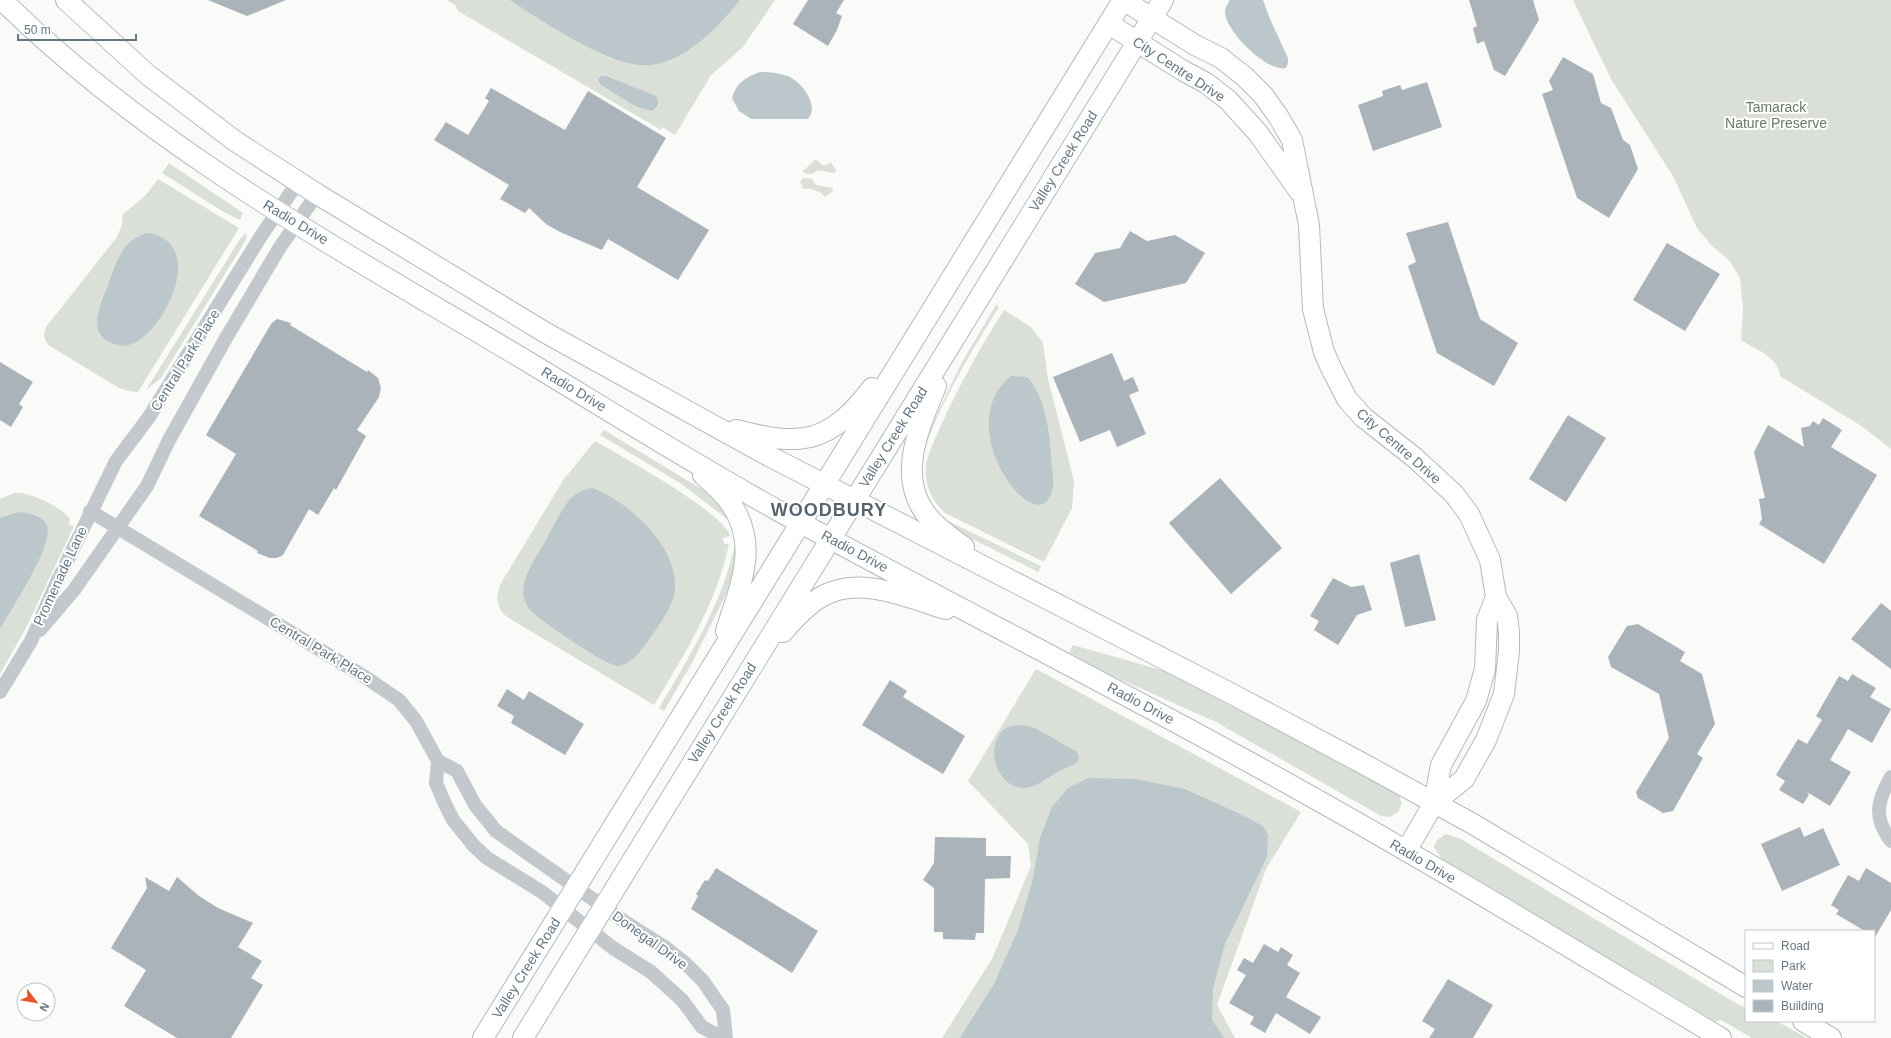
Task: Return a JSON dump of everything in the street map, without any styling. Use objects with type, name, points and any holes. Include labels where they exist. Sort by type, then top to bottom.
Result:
[{"type":"main road","name":"Radio Drive","points":[[2,0],[70,63],[149,126],[214,171],[278,211],[685,456],[801,523],[1222,747],[1406,851],[1721,1038]]},
{"type":"main road","points":[[66,0],[122,52],[177,98],[235,141],[298,182],[546,333],[704,422],[1006,579],[1245,700],[1434,803],[1745,986]]},
{"type":"main road","name":"City Centre Drive","points":[[1123,0],[1195,45],[1221,58],[1245,77],[1263,96],[1292,140],[1309,225],[1313,309],[1317,330],[1331,368],[1347,399],[1363,417],[1430,472],[1454,494],[1469,514],[1490,560],[1496,597],[1507,616],[1509,632],[1509,651],[1504,694],[1486,740],[1464,779],[1434,803]]},
{"type":"main road","name":"Valley Creek Road","points":[[483,1038],[1123,0]]},
{"type":"main road","name":"Valley Creek Road","points":[[523,1038],[1163,0]]},
{"type":"main road","name":"City Centre Drive","points":[[1109,24],[1206,83],[1228,100],[1258,133],[1302,196]]},
{"type":"main road","points":[[704,422],[776,440],[799,439],[824,432],[839,424],[852,412],[934,307]]},
{"type":"main road","points":[[962,325],[917,436],[911,466],[913,481],[920,504],[930,519],[1006,579]]},
{"type":"main road","points":[[685,456],[731,504],[742,524],[746,542],[744,573],[717,660]]},
{"type":"main road","points":[[750,668],[803,610],[822,596],[841,589],[875,589],[983,619]]},
{"type":"main road","name":"City Centre Drive","points":[[1406,851],[1434,803],[1441,766],[1472,711],[1483,681],[1487,658],[1487,620],[1496,597]]},
{"type":"main road","points":[[1805,1022],[1831,1038]]},
{"type":"street","name":"Central Park Place","points":[[298,182],[278,211],[149,417],[116,461],[90,511],[385,690],[409,710],[438,761]]},
{"type":"street","name":"Central Park Place","points":[[118,528],[147,486],[169,440],[226,338],[280,247],[318,194]]},
{"type":"street","name":"Promenade Lane","points":[[0,692],[31,641],[90,511]]},
{"type":"street","name":"Promenade Lane","points":[[31,641],[74,590],[118,528]]},
{"type":"street","points":[[589,929],[542,892],[487,858],[462,833],[447,810],[436,783],[438,761],[457,771],[475,805],[496,831],[603,906]]},
{"type":"street","points":[[1891,777],[1881,795],[1879,819],[1883,830],[1891,840]]},
{"type":"street","name":"Donegal Drive","points":[[589,929],[613,948],[650,972],[682,1000],[702,1027],[724,1038],[723,1010],[703,981],[666,948],[603,906]]},
{"type":"green space","points":[[447,0],[775,0],[743,47],[711,75],[675,135],[662,127],[661,130],[458,11],[456,6]]},
{"type":"green space","name":"Tamarack Nature Preserve","points":[[1573,0],[1891,0],[1891,449],[1863,427],[1780,376],[1779,369],[1771,359],[1741,340],[1743,309],[1740,278],[1730,261],[1712,246],[1697,228],[1673,176],[1611,79]]},
{"type":"green space","points":[[816,159],[822,165],[828,165],[830,162],[836,170],[835,173],[818,170],[812,174],[804,173],[803,171]]},
{"type":"green space","points":[[169,163],[243,213],[240,220],[222,211],[162,173]]},
{"type":"green space","points":[[804,178],[812,179],[816,185],[832,188],[833,191],[825,197],[815,190],[803,189],[800,181]]},
{"type":"green space","points":[[158,179],[239,228],[138,392],[129,391],[119,388],[50,346],[45,340],[45,333],[46,327],[117,237],[122,225],[123,214],[145,196]]},
{"type":"green space","points":[[246,233],[247,237],[244,243],[161,378],[146,390],[240,239]]},
{"type":"green space","points":[[996,305],[999,307],[967,359],[947,397],[923,453],[926,437],[962,362]]},
{"type":"green space","points":[[1004,310],[1031,327],[1043,343],[1048,379],[1074,481],[1072,508],[1044,562],[945,513],[936,504],[926,479],[926,466],[932,444],[971,365]]},
{"type":"green space","points":[[604,430],[708,493],[718,501],[731,522],[680,483],[600,435]]},
{"type":"green space","points":[[595,441],[670,485],[710,513],[724,526],[730,536],[723,538],[724,544],[729,544],[717,586],[708,607],[688,647],[654,705],[507,617],[503,613],[498,602],[497,597],[501,583],[564,479]]},
{"type":"green space","points":[[14,493],[36,497],[52,505],[66,514],[70,519],[69,524],[74,526],[26,628],[0,674],[0,499]]},
{"type":"green space","points":[[940,516],[1041,566],[1038,572],[953,529]]},
{"type":"green space","points":[[735,544],[738,544],[732,582],[693,661],[664,711],[659,708],[704,629],[722,588]]},
{"type":"green space","points":[[1073,645],[1165,671],[1399,795],[1402,803],[1398,812],[1390,817],[1381,816],[1216,722],[1104,672],[1069,652]]},
{"type":"green space","points":[[1036,669],[1301,812],[1266,869],[1217,1005],[1235,1038],[942,1038],[992,959],[1031,866],[1028,844],[968,781]]},
{"type":"green space","points":[[1446,834],[1459,838],[1745,1008],[1745,1022],[1778,1022],[1807,1038],[1752,1038],[1721,1020],[1716,1022],[1442,859],[1434,847],[1437,840]]},
{"type":"water","points":[[510,0],[740,0],[712,31],[689,50],[664,62],[650,65],[635,64],[618,60],[598,52],[558,31]]},
{"type":"water","points":[[1230,0],[1263,0],[1288,58],[1286,68],[1278,68],[1269,64],[1239,39],[1227,19],[1225,11]]},
{"type":"water","points":[[760,72],[785,75],[799,83],[811,101],[811,114],[808,119],[751,119],[739,111],[732,98],[736,88],[746,78]]},
{"type":"water","points":[[601,76],[606,76],[656,96],[658,105],[652,111],[637,107],[601,85],[598,80]]},
{"type":"water","points":[[146,233],[154,234],[166,240],[176,253],[178,269],[175,288],[167,306],[156,323],[144,337],[130,344],[118,345],[107,341],[101,335],[98,328],[97,320],[101,302],[123,250],[133,240]]},
{"type":"water","points":[[1011,376],[1027,377],[1038,394],[1045,413],[1050,444],[1053,484],[1051,494],[1042,504],[1029,502],[1015,490],[1002,471],[992,447],[989,422],[994,397]]},
{"type":"water","points":[[592,488],[606,494],[620,503],[635,514],[648,527],[668,556],[673,572],[675,587],[674,594],[662,621],[636,655],[628,663],[618,666],[611,664],[587,651],[545,622],[529,609],[523,595],[524,583],[529,570],[558,517],[569,500],[581,491]]},
{"type":"water","points":[[18,512],[31,514],[42,519],[47,526],[47,535],[44,548],[30,578],[0,629],[0,518]]},
{"type":"water","points":[[1024,725],[1037,729],[1077,752],[1079,757],[1077,762],[1042,782],[1027,788],[1013,785],[1005,780],[999,772],[996,763],[994,753],[995,743],[999,735],[1006,728]]},
{"type":"water","points":[[1089,778],[1135,779],[1185,789],[1263,826],[1268,835],[1267,857],[1225,944],[1213,988],[1212,1020],[1224,1038],[960,1038],[994,984],[1018,930],[1033,879],[1040,838],[1052,807],[1068,788]]},
{"type":"building","points":[[208,0],[286,0],[247,16]]},
{"type":"building","points":[[808,0],[844,0],[836,13],[842,16],[837,30],[828,46],[793,24]]},
{"type":"building","points":[[1469,0],[1533,0],[1539,20],[1505,76],[1494,70],[1484,41],[1477,44],[1473,28],[1477,26]]},
{"type":"building","points":[[1563,57],[1593,74],[1601,103],[1611,108],[1623,140],[1630,145],[1638,169],[1609,218],[1577,198],[1542,94],[1553,90],[1549,81]]},
{"type":"building","points":[[1427,82],[1442,127],[1373,151],[1358,105],[1383,96],[1382,91],[1400,85],[1402,90]]},
{"type":"building","points":[[491,88],[565,130],[588,91],[666,138],[637,187],[709,230],[678,280],[608,239],[602,250],[560,232],[546,224],[529,208],[525,213],[500,199],[509,185],[434,140],[446,122],[468,135],[489,101],[485,98]]},
{"type":"building","points":[[1448,222],[1480,319],[1518,343],[1494,386],[1437,353],[1408,266],[1416,262],[1406,233]]},
{"type":"building","points":[[1130,231],[1147,241],[1175,235],[1205,253],[1186,283],[1104,302],[1075,284],[1095,253],[1120,248]]},
{"type":"building","points":[[1667,243],[1720,274],[1685,331],[1633,300]]},
{"type":"building","points":[[277,319],[291,323],[290,325],[367,372],[368,370],[378,378],[381,388],[379,397],[357,430],[366,436],[336,490],[334,488],[318,515],[309,509],[283,555],[277,558],[270,558],[257,553],[258,551],[199,516],[236,454],[206,435],[271,324]]},
{"type":"building","points":[[1112,353],[1124,381],[1133,377],[1139,391],[1129,395],[1146,434],[1117,447],[1110,430],[1080,442],[1053,377]]},
{"type":"building","points":[[0,362],[33,382],[19,404],[23,407],[11,427],[0,420]]},
{"type":"building","points":[[1568,415],[1606,438],[1566,502],[1529,479]]},
{"type":"building","points":[[1823,418],[1842,430],[1831,447],[1877,475],[1824,564],[1759,524],[1762,519],[1759,499],[1765,498],[1754,452],[1768,425],[1804,447],[1801,428],[1810,426],[1813,421],[1819,425]]},
{"type":"building","points":[[1220,478],[1282,548],[1231,594],[1169,523]]},
{"type":"building","points":[[1419,554],[1436,620],[1405,627],[1390,563]]},
{"type":"building","points":[[1333,578],[1351,587],[1364,585],[1372,610],[1357,615],[1338,645],[1314,630],[1319,621],[1310,616]]},
{"type":"building","points":[[1881,603],[1891,611],[1891,669],[1851,639]]},
{"type":"building","points":[[1638,624],[1685,652],[1680,661],[1702,674],[1715,724],[1697,754],[1703,758],[1673,811],[1663,813],[1638,798],[1636,792],[1669,738],[1659,694],[1611,667],[1608,657],[1627,626]]},
{"type":"building","points":[[1852,674],[1876,688],[1870,697],[1891,709],[1872,743],[1848,729],[1830,760],[1851,772],[1830,806],[1807,792],[1809,795],[1803,804],[1779,790],[1785,781],[1776,775],[1798,739],[1807,744],[1822,720],[1816,716],[1839,676],[1848,681]]},
{"type":"building","points":[[890,680],[907,691],[903,697],[965,736],[943,774],[862,725]]},
{"type":"building","points":[[507,689],[524,700],[529,691],[584,724],[565,755],[511,723],[514,716],[497,706]]},
{"type":"building","points":[[1800,827],[1804,837],[1823,828],[1840,865],[1782,891],[1761,844]]},
{"type":"building","points":[[935,837],[986,838],[986,856],[1011,856],[1010,878],[985,879],[984,933],[976,933],[975,940],[943,939],[943,932],[934,932],[934,888],[923,880],[934,863]]},
{"type":"building","points":[[716,868],[818,931],[792,973],[691,909],[698,896],[696,894],[705,880],[708,881]]},
{"type":"building","points":[[1866,868],[1891,883],[1891,910],[1875,937],[1875,930],[1863,930],[1836,914],[1839,910],[1831,905],[1848,875],[1859,881]]},
{"type":"building","points":[[145,877],[169,891],[177,877],[199,896],[218,908],[253,923],[238,947],[262,961],[251,978],[263,985],[231,1038],[177,1038],[124,1006],[146,970],[111,948],[147,888]]},
{"type":"building","points":[[1264,944],[1278,952],[1281,947],[1293,955],[1287,965],[1300,973],[1286,997],[1321,1017],[1310,1034],[1276,1013],[1265,1033],[1250,1024],[1254,1017],[1229,1003],[1246,975],[1237,970],[1244,958],[1253,963]]},
{"type":"building","points":[[1448,979],[1493,1005],[1473,1038],[1429,1038],[1435,1029],[1422,1021]]},
{"type":"district","name":"WOODBURY","points":[[829,510]]}]
